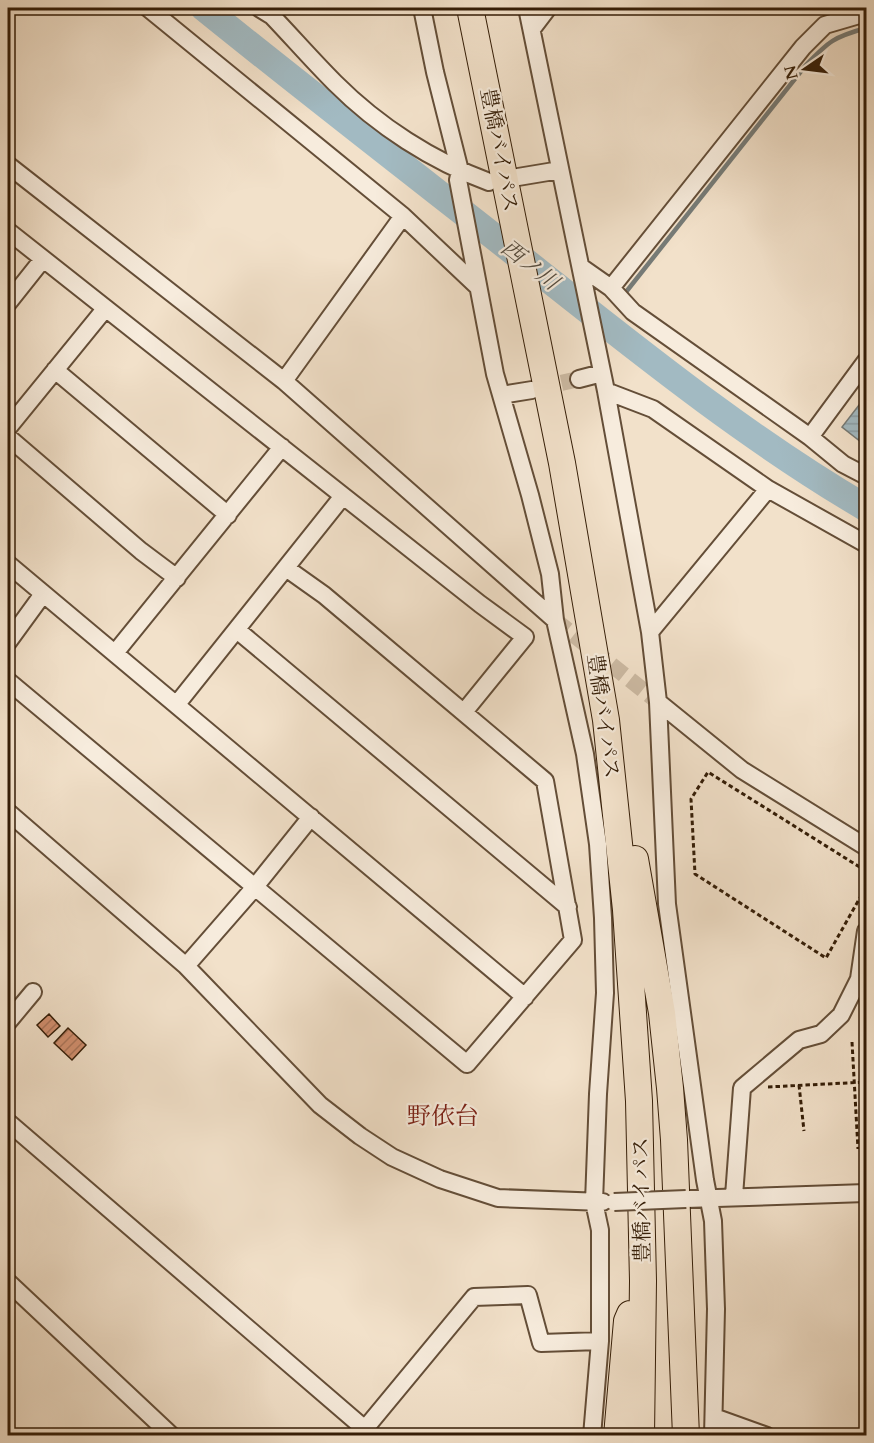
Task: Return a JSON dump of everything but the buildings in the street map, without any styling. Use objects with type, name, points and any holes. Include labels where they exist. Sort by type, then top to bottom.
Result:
[{"type":"highway","name":"豊橋バイパス","points":[[470,8],[562,463],[606,720],[626,910],[639,1101],[644,1281],[641,1436]]},
{"type":"highway","points":[[606,720],[645,908],[662,1013],[674,1140],[686,1436]]},
{"type":"highway","points":[[618,1436],[627,1321],[644,1281]]},
{"type":"street","points":[[148,8],[403,216],[476,280]]},
{"type":"street","points":[[259,8],[272,16],[336,85],[394,133],[459,176],[489,182]]},
{"type":"street","points":[[422,8],[459,176],[476,280],[501,395],[550,574],[555,620],[585,754],[598,844],[605,993],[594,1202],[600,1230],[600,1341],[592,1436]]},
{"type":"street","points":[[527,8],[606,391],[650,632],[658,702],[667,904],[713,1221],[716,1309],[713,1436]]},
{"type":"street","points":[[532,29],[548,8]]},
{"type":"street","points":[[610,288],[803,47],[825,25],[867,14]]},
{"type":"street","points":[[8,165],[284,381],[555,620]]},
{"type":"street","points":[[518,177],[560,170]]},
{"type":"street","points":[[284,381],[403,216]]},
{"type":"street","points":[[8,231],[525,637],[464,712]]},
{"type":"street","points":[[8,303],[43,259]]},
{"type":"street","points":[[580,267],[610,288],[633,312],[810,436],[843,464],[867,477]]},
{"type":"street","points":[[8,428],[105,309]]},
{"type":"street","points":[[810,436],[867,361]]},
{"type":"street","points":[[55,370],[228,515]]},
{"type":"street","points":[[579,379],[602,373]]},
{"type":"street","points":[[501,395],[532,390]]},
{"type":"street","points":[[606,391],[653,409],[768,489],[867,544]]},
{"type":"street","points":[[8,437],[141,551],[177,578]]},
{"type":"street","points":[[115,653],[282,447]]},
{"type":"street","points":[[650,632],[768,489]]},
{"type":"street","points":[[177,704],[343,496]]},
{"type":"street","points":[[8,564],[525,997]]},
{"type":"street","points":[[8,681],[467,1064],[573,940],[545,781],[324,595],[286,568]]},
{"type":"street","points":[[8,642],[43,594]]},
{"type":"street","points":[[237,630],[568,908]]},
{"type":"street","points":[[658,702],[742,770],[867,847]]},
{"type":"street","points":[[8,812],[186,966],[320,1105],[392,1157],[440,1179],[498,1198],[594,1202],[867,1193]]},
{"type":"street","points":[[186,966],[254,888],[311,817]]},
{"type":"street","points":[[734,1196],[742,1088],[799,1040],[821,1034],[841,1016],[859,980],[867,931]]},
{"type":"street","points":[[8,1022],[33,992]]},
{"type":"street","points":[[8,1122],[366,1433],[474,1297],[528,1295],[541,1343],[600,1341]]},
{"type":"street","points":[[8,1282],[172,1436]]},
{"type":"street","points":[[714,1417],[767,1436]]},
{"type":"path","points":[[867,871],[708,772],[691,799],[695,874],[826,958],[867,887]]},
{"type":"path","points":[[852,1042],[858,1149]]},
{"type":"path","points":[[742,1088],[867,1082]]},
{"type":"path","points":[[799,1085],[804,1131]]},
{"type":"water","points":[[866,396],[866,446],[842,427]]},
{"type":"waterway","name":"西ノ川","points":[[204,8],[658,365],[781,454],[866,508]]},
{"type":"waterway","points":[[626,292],[806,65],[833,41],[866,28]]},
{"type":"tunnel","points":[[538,388],[579,379]]},
{"type":"tunnel","points":[[555,620],[658,702]]},
{"type":"district","name":"野依台","points":[[443,1116]]}]
